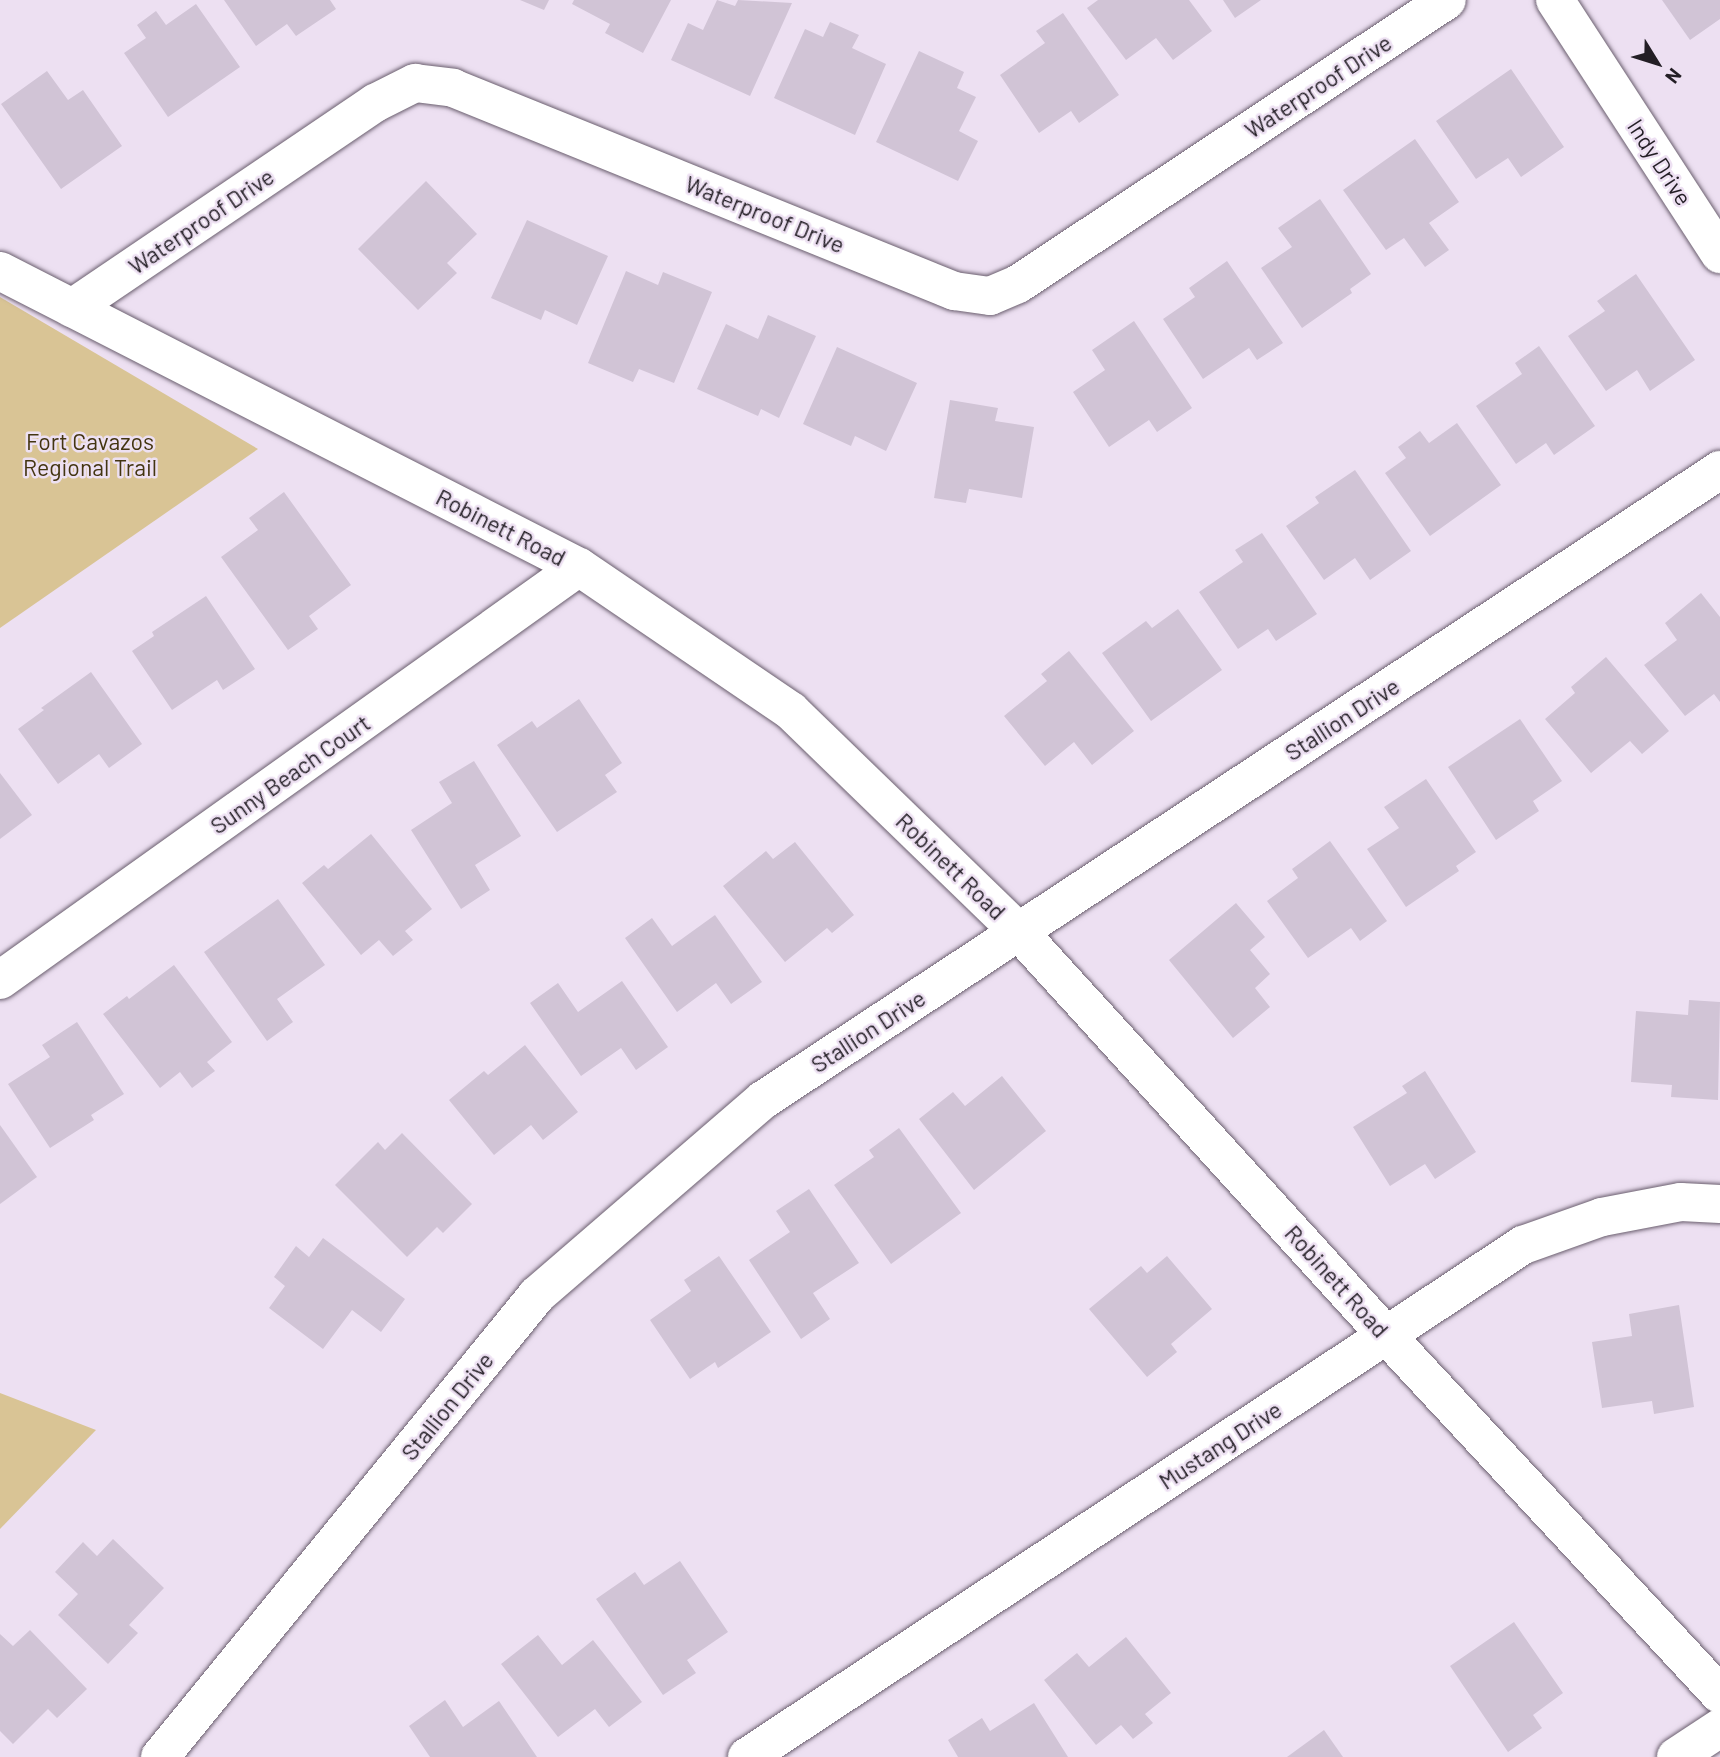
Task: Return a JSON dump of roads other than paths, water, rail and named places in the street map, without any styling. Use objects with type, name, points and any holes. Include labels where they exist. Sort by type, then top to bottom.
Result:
[{"type":"street","name":"Waterproof Drive","points":[[72,308],[375,103],[415,83],[453,88],[954,291],[990,296],[1018,284],[1447,0]]},
{"type":"street","name":"Indy Drive","points":[[1555,0],[1720,254]]},
{"type":"street","name":"Robinett Road","points":[[0,271],[579,568],[791,710],[1019,932],[1386,1335],[1720,1694]]},
{"type":"street","name":"Stallion Drive","points":[[160,1757],[537,1295],[763,1100],[1720,470]]},
{"type":"street","name":"Sunny Beach Court","points":[[0,980],[579,568]]},
{"type":"street","name":"Mustang Drive","points":[[747,1757],[1523,1245],[1602,1217],[1681,1202],[1720,1204]]},
{"type":"street","points":[[1676,1757],[1720,1728]]},
{"type":"park label","name":"Fort Cavazos Regional Trail","points":[[90,454]]}]
